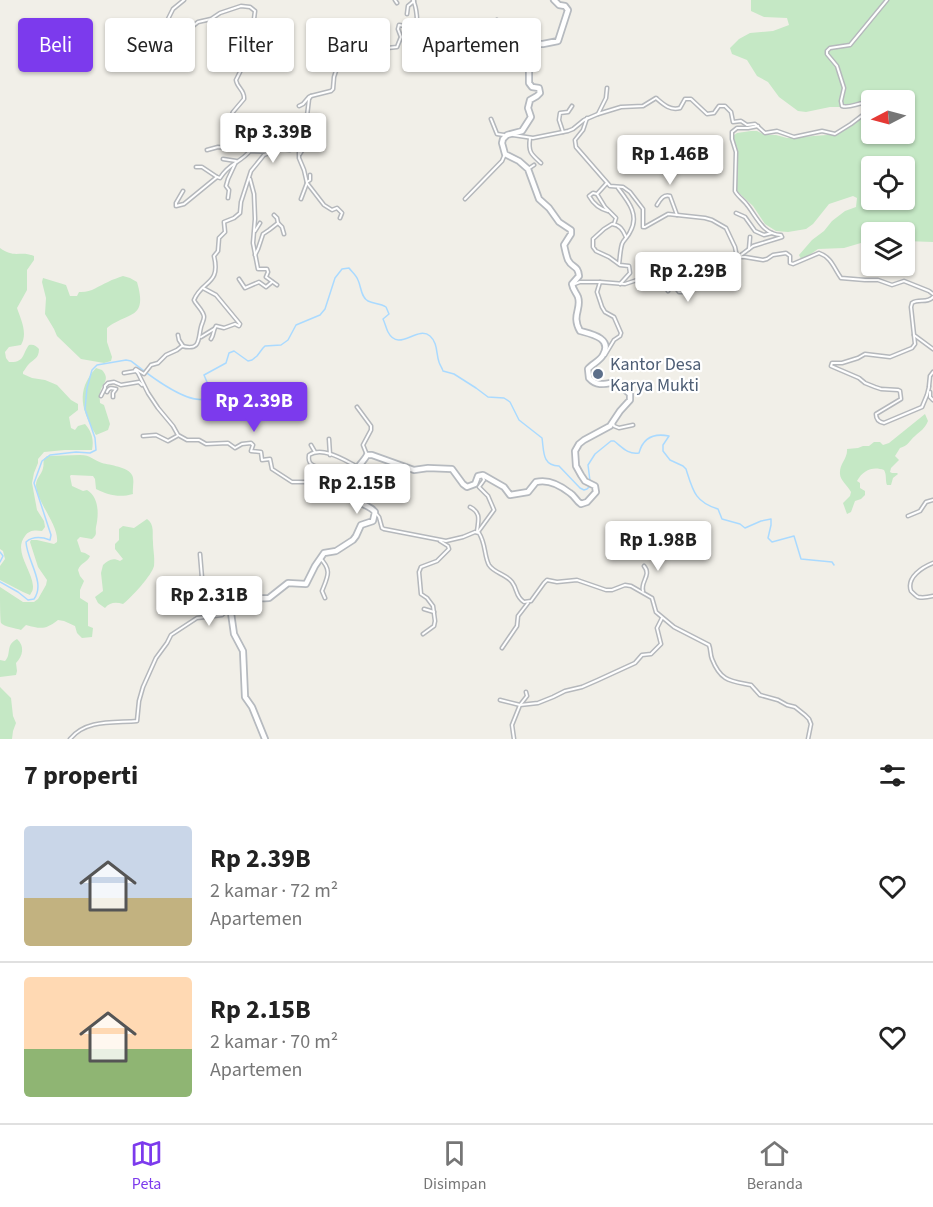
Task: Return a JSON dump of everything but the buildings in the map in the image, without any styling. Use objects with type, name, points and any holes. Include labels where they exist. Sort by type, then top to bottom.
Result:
[{"type":"street","points":[[168,18],[175,7],[184,0]]},
{"type":"street","points":[[541,44],[558,40],[568,10],[554,0]]},
{"type":"street","points":[[861,104],[842,106],[844,88],[837,66],[827,52],[830,48],[850,45],[887,0]]},
{"type":"street","points":[[299,106],[303,105],[309,96],[333,89],[337,68],[336,58],[339,52],[352,58],[359,52],[375,54],[387,48],[397,47],[401,39],[399,25],[405,26],[412,33],[416,32],[413,1],[408,6],[407,14]]},
{"type":"street","points":[[195,24],[242,5],[254,10],[254,19],[245,42],[243,66],[236,80],[237,86],[244,94],[244,99],[232,112],[228,123],[232,136],[237,141],[245,143],[250,151]]},
{"type":"street","points":[[465,199],[502,160],[505,154],[503,137],[523,129],[531,117],[528,108],[530,100],[540,93],[539,88],[532,87],[529,83],[528,72]]},
{"type":"street","points":[[598,114],[606,98],[607,88]]},
{"type":"street","points":[[201,337],[200,328],[204,316],[194,301],[197,294],[216,273],[214,256],[218,251],[220,237],[225,231],[224,221],[240,213],[250,173],[263,156],[281,149],[290,150],[292,141],[307,116],[308,100],[311,96]]},
{"type":"street","points":[[491,119],[497,134],[530,138],[573,129],[587,118],[621,107],[643,106],[655,98],[665,106],[676,109],[680,108],[684,100],[689,99],[696,102],[705,114],[714,113],[719,106],[725,106],[733,122],[754,124],[765,133],[777,131],[791,136],[822,131],[833,134],[861,115]]},
{"type":"street","points":[[563,132],[559,120],[560,114],[568,112],[572,106]]},
{"type":"street","points":[[587,118],[583,130],[575,140],[576,147],[610,186],[626,188],[643,209],[643,227],[666,214],[705,218],[724,227],[738,257]]},
{"type":"street","points":[[668,291],[665,286],[671,279],[702,277],[715,267],[738,257],[749,249],[782,237],[763,227],[735,191],[736,152],[732,134],[737,129],[758,126]]},
{"type":"street","points":[[299,128],[298,156],[307,182],[324,205],[331,210],[337,208],[342,213],[340,218]]},
{"type":"street","points":[[530,138],[530,152],[541,163]]},
{"type":"street","points":[[298,156],[305,146]]},
{"type":"street","points":[[207,150],[218,147],[276,151]]},
{"type":"street","points":[[183,192],[176,206],[183,204],[217,177],[220,178],[227,168],[250,151]]},
{"type":"street","points":[[505,154],[528,169],[541,201],[561,224],[571,230],[564,244],[568,261],[577,268],[579,275],[572,285],[578,299],[575,315],[578,328],[602,339],[603,357]]},
{"type":"street","points":[[223,159],[238,161]]},
{"type":"street","points":[[228,198],[229,190],[226,186],[228,178],[238,161]]},
{"type":"street","points":[[528,169],[534,165]]},
{"type":"street","points":[[196,167],[202,167],[217,177]]},
{"type":"street","points":[[250,173],[254,194],[255,255],[258,268],[267,269],[266,277],[277,285]]},
{"type":"street","points":[[301,199],[310,175]]},
{"type":"street","points":[[607,183],[597,194],[590,195],[590,198],[599,207],[609,210]]},
{"type":"street","points":[[616,187],[626,198],[634,214],[632,227],[622,245],[619,264]]},
{"type":"street","points":[[597,194],[616,218],[614,224],[595,236],[593,247],[596,252],[628,266],[630,272],[620,285]]},
{"type":"street","points":[[657,205],[662,197],[670,196],[677,215]]},
{"type":"street","points":[[736,213],[745,217],[755,231],[765,235],[771,233]]},
{"type":"street","points":[[274,215],[284,234]]},
{"type":"street","points":[[254,234],[260,223]]},
{"type":"street","points":[[255,255],[263,234],[278,223]]},
{"type":"street","points":[[614,224],[622,229],[626,237]]},
{"type":"street","points":[[749,249],[750,237]]},
{"type":"street","points":[[738,257],[763,260],[773,255],[786,254],[790,256],[790,262],[793,264],[821,253],[830,260],[841,278],[878,280],[892,285],[904,281],[929,291],[933,296],[927,301],[912,303],[915,344],[912,348],[891,357],[865,354],[842,363],[832,363],[831,366],[875,387],[900,391],[901,399],[876,414],[878,421],[884,423],[922,406],[933,372]]},
{"type":"street","points":[[642,269],[644,279]]},
{"type":"street","points":[[572,285],[580,282],[620,285],[664,275],[671,279],[679,292],[691,292],[689,279]]},
{"type":"street","points":[[238,279],[245,288],[259,282],[266,287],[272,282]]},
{"type":"street","points":[[482,475],[504,487],[510,495],[528,492],[538,481],[551,482],[570,493],[581,504],[587,502],[595,494],[596,488],[583,478],[576,466],[576,448],[584,440],[613,423],[631,397],[630,393],[616,382],[601,385],[589,378],[588,369],[603,357],[621,333],[614,317],[605,312],[602,307],[597,292],[600,282]]},
{"type":"street","points":[[178,335],[183,346],[189,348],[217,326],[224,328],[239,326],[240,324],[216,295],[203,288]]},
{"type":"street","points":[[211,339],[214,329]]},
{"type":"street","points":[[914,335],[933,349]]},
{"type":"street","points":[[124,373],[136,371],[136,369],[144,373],[151,365],[183,346]]},
{"type":"street","points":[[136,371],[144,387]]},
{"type":"street","points":[[105,391],[108,383],[140,382],[178,435],[187,440],[199,440],[206,444],[227,443],[235,448],[251,443],[253,445],[251,452],[261,452],[262,460],[270,459],[272,469],[292,482],[328,485],[360,500]]},
{"type":"street","points":[[105,391],[113,396],[119,384]]},
{"type":"street","points":[[929,387],[933,400]]},
{"type":"street","points":[[101,396],[109,388],[115,389]]},
{"type":"street","points":[[357,407],[371,426],[363,445],[367,455]]},
{"type":"street","points":[[613,423],[619,428],[633,425]]},
{"type":"street","points":[[143,436],[156,435],[168,441],[178,435]]},
{"type":"street","points":[[330,439],[330,455]]},
{"type":"street","points":[[311,445],[315,452]]},
{"type":"street","points":[[344,492],[325,469],[309,462],[309,455],[324,452],[358,467]]},
{"type":"street","points":[[367,455],[414,470],[452,469],[467,487],[475,484],[478,476],[482,475]]},
{"type":"street","points":[[367,455],[354,474],[356,494],[379,517],[382,528],[438,539],[450,541],[478,532],[494,510],[488,496],[479,488],[484,480],[482,475]]},
{"type":"street","points":[[908,516],[920,511],[926,502],[933,500]]},
{"type":"street","points":[[470,507],[479,516],[478,532]]},
{"type":"street","points":[[233,604],[256,597],[267,599],[288,583],[306,584],[325,552],[336,550],[355,538],[362,525],[373,521],[375,512]]},
{"type":"street","points":[[478,532],[482,535],[489,565],[512,582],[519,598],[524,602],[529,602]]},
{"type":"street","points":[[423,634],[435,624],[430,601],[421,594],[419,572],[421,567],[436,561],[448,549],[447,544],[438,539]]},
{"type":"street","points":[[70,739],[76,733],[98,723],[137,721],[143,687],[156,658],[171,635],[197,618],[222,615],[243,594],[244,583],[217,583],[202,578],[200,555]]},
{"type":"street","points":[[320,558],[327,565],[328,571],[322,591],[325,598]]},
{"type":"street","points":[[933,563],[925,566],[914,576],[911,586],[912,593],[916,596],[933,596]]},
{"type":"street","points":[[644,566],[647,576],[642,590],[645,594]]},
{"type":"street","points":[[502,648],[517,626],[518,616],[535,598],[547,580],[557,582],[578,580],[606,590],[628,585],[652,598],[656,612],[679,630],[709,645],[714,664],[727,680],[751,685],[763,697],[778,700],[796,708],[811,722],[808,739]]},
{"type":"street","points":[[233,604],[234,634],[243,651],[244,697],[252,706],[265,739]]},
{"type":"street","points":[[424,609],[434,612]]},
{"type":"street","points":[[500,700],[520,705],[538,703],[565,691],[585,686],[635,663],[642,655],[651,654],[661,644],[657,628],[662,617]]},
{"type":"street","points":[[514,739],[512,725],[520,705],[527,696],[526,692]]},
{"type":"green space","points":[[751,0],[933,0],[933,242],[915,241],[915,222],[861,222],[861,243],[844,248],[818,249],[801,259],[799,255],[832,221],[845,211],[856,207],[857,198],[853,196],[829,204],[806,229],[788,232],[776,231],[765,224],[753,206],[737,191],[737,155],[732,140],[737,133],[757,131],[765,135],[787,138],[827,135],[845,130],[861,118],[861,144],[915,144],[915,90],[861,90],[861,104],[806,112],[798,111],[779,97],[768,82],[757,76],[747,60],[732,54],[730,48],[750,33],[773,31],[789,25],[787,18],[764,17],[751,11]]},
{"type":"green space","points":[[0,248],[14,254],[34,256],[27,270],[27,290],[17,308],[23,326],[23,340],[21,345],[9,347],[5,352],[6,358],[9,362],[18,361],[29,345],[38,348],[38,355],[27,366],[23,374],[57,385],[78,404],[78,410],[69,417],[71,428],[75,430],[78,426],[85,424],[93,439],[92,450],[44,452],[38,459],[32,483],[37,510],[45,527],[42,531],[28,533],[21,548],[32,580],[33,589],[30,595],[0,580],[0,566],[5,559],[0,549]]},
{"type":"green space","points":[[123,276],[137,282],[140,294],[138,309],[107,328],[111,361],[104,363],[81,359],[57,336],[45,314],[46,298],[43,278],[66,285],[70,296],[77,296],[79,292],[91,290]]},
{"type":"green space","points":[[96,368],[102,370],[106,376],[100,394],[100,403],[104,405],[110,424],[108,430],[96,435],[84,409],[83,393],[89,376]]},
{"type":"green space","points":[[925,414],[928,421],[925,426],[907,445],[900,448],[895,456],[899,460],[890,472],[898,474],[893,478],[891,485],[887,485],[884,470],[876,468],[865,472],[857,481],[860,483],[860,488],[865,491],[865,495],[855,501],[851,512],[847,514],[843,503],[851,492],[840,474],[847,449],[869,446],[874,442],[880,442],[883,445],[889,443]]},
{"type":"green space","points":[[80,455],[123,468],[130,472],[133,480],[133,494],[118,496],[96,489],[93,476],[70,476],[72,486],[91,493],[97,506],[95,536],[92,539],[80,537],[77,540],[81,552],[90,556],[78,570],[84,581],[80,590],[80,598],[88,603],[88,626],[93,628],[92,637],[82,638],[75,626],[58,620],[50,626],[39,628],[26,625],[21,630],[5,626],[1,623],[0,587],[23,602],[34,602],[38,599],[47,580],[38,567],[30,542],[37,540],[54,544],[57,542],[55,528],[37,492],[37,480],[44,459],[47,456]]},
{"type":"green space","points":[[147,519],[153,529],[154,566],[141,586],[123,604],[113,603],[105,608],[98,603],[95,597],[103,591],[101,573],[103,565],[111,560],[123,559],[115,549],[115,544],[119,540],[119,529],[123,526],[134,528]]},
{"type":"green space","points":[[17,639],[22,651],[16,663],[16,675],[0,677],[0,660],[5,661],[11,644]]},
{"type":"green space","points":[[0,687],[11,698],[16,723],[12,739],[0,739]]},
{"type":"waterway","points":[[0,582],[28,600],[34,599],[37,593],[37,579],[26,542],[38,538],[50,540],[51,535],[34,483],[42,461],[50,455],[90,453],[96,450],[95,438],[85,409],[87,388],[92,370],[97,365],[131,361],[176,392],[196,399],[207,398],[212,394],[204,375],[226,363],[229,353],[234,351],[248,361],[257,356],[265,346],[281,345],[288,340],[296,325],[320,315],[325,309],[335,278],[342,269],[349,268],[355,275],[366,299],[386,307],[389,314],[383,319],[392,338],[403,340],[420,334],[430,336],[443,371],[454,374],[488,397],[504,398],[510,402],[519,420],[542,438],[547,461],[559,466],[580,488],[584,490],[591,485]]},
{"type":"waterway","points":[[590,481],[588,465],[595,454],[611,441],[628,452],[639,453],[646,440],[659,435],[669,436],[663,445],[663,451],[670,460],[686,469],[696,495],[704,503],[718,509],[722,519],[740,524],[745,528],[771,519],[768,538],[772,542],[794,536],[801,559],[832,562],[834,565]]},
{"type":"waterway","points":[[0,552],[3,556],[0,562]]},
{"type":"place","name":"Kantor Desa Karya Mukti","points":[[598,374]]}]
